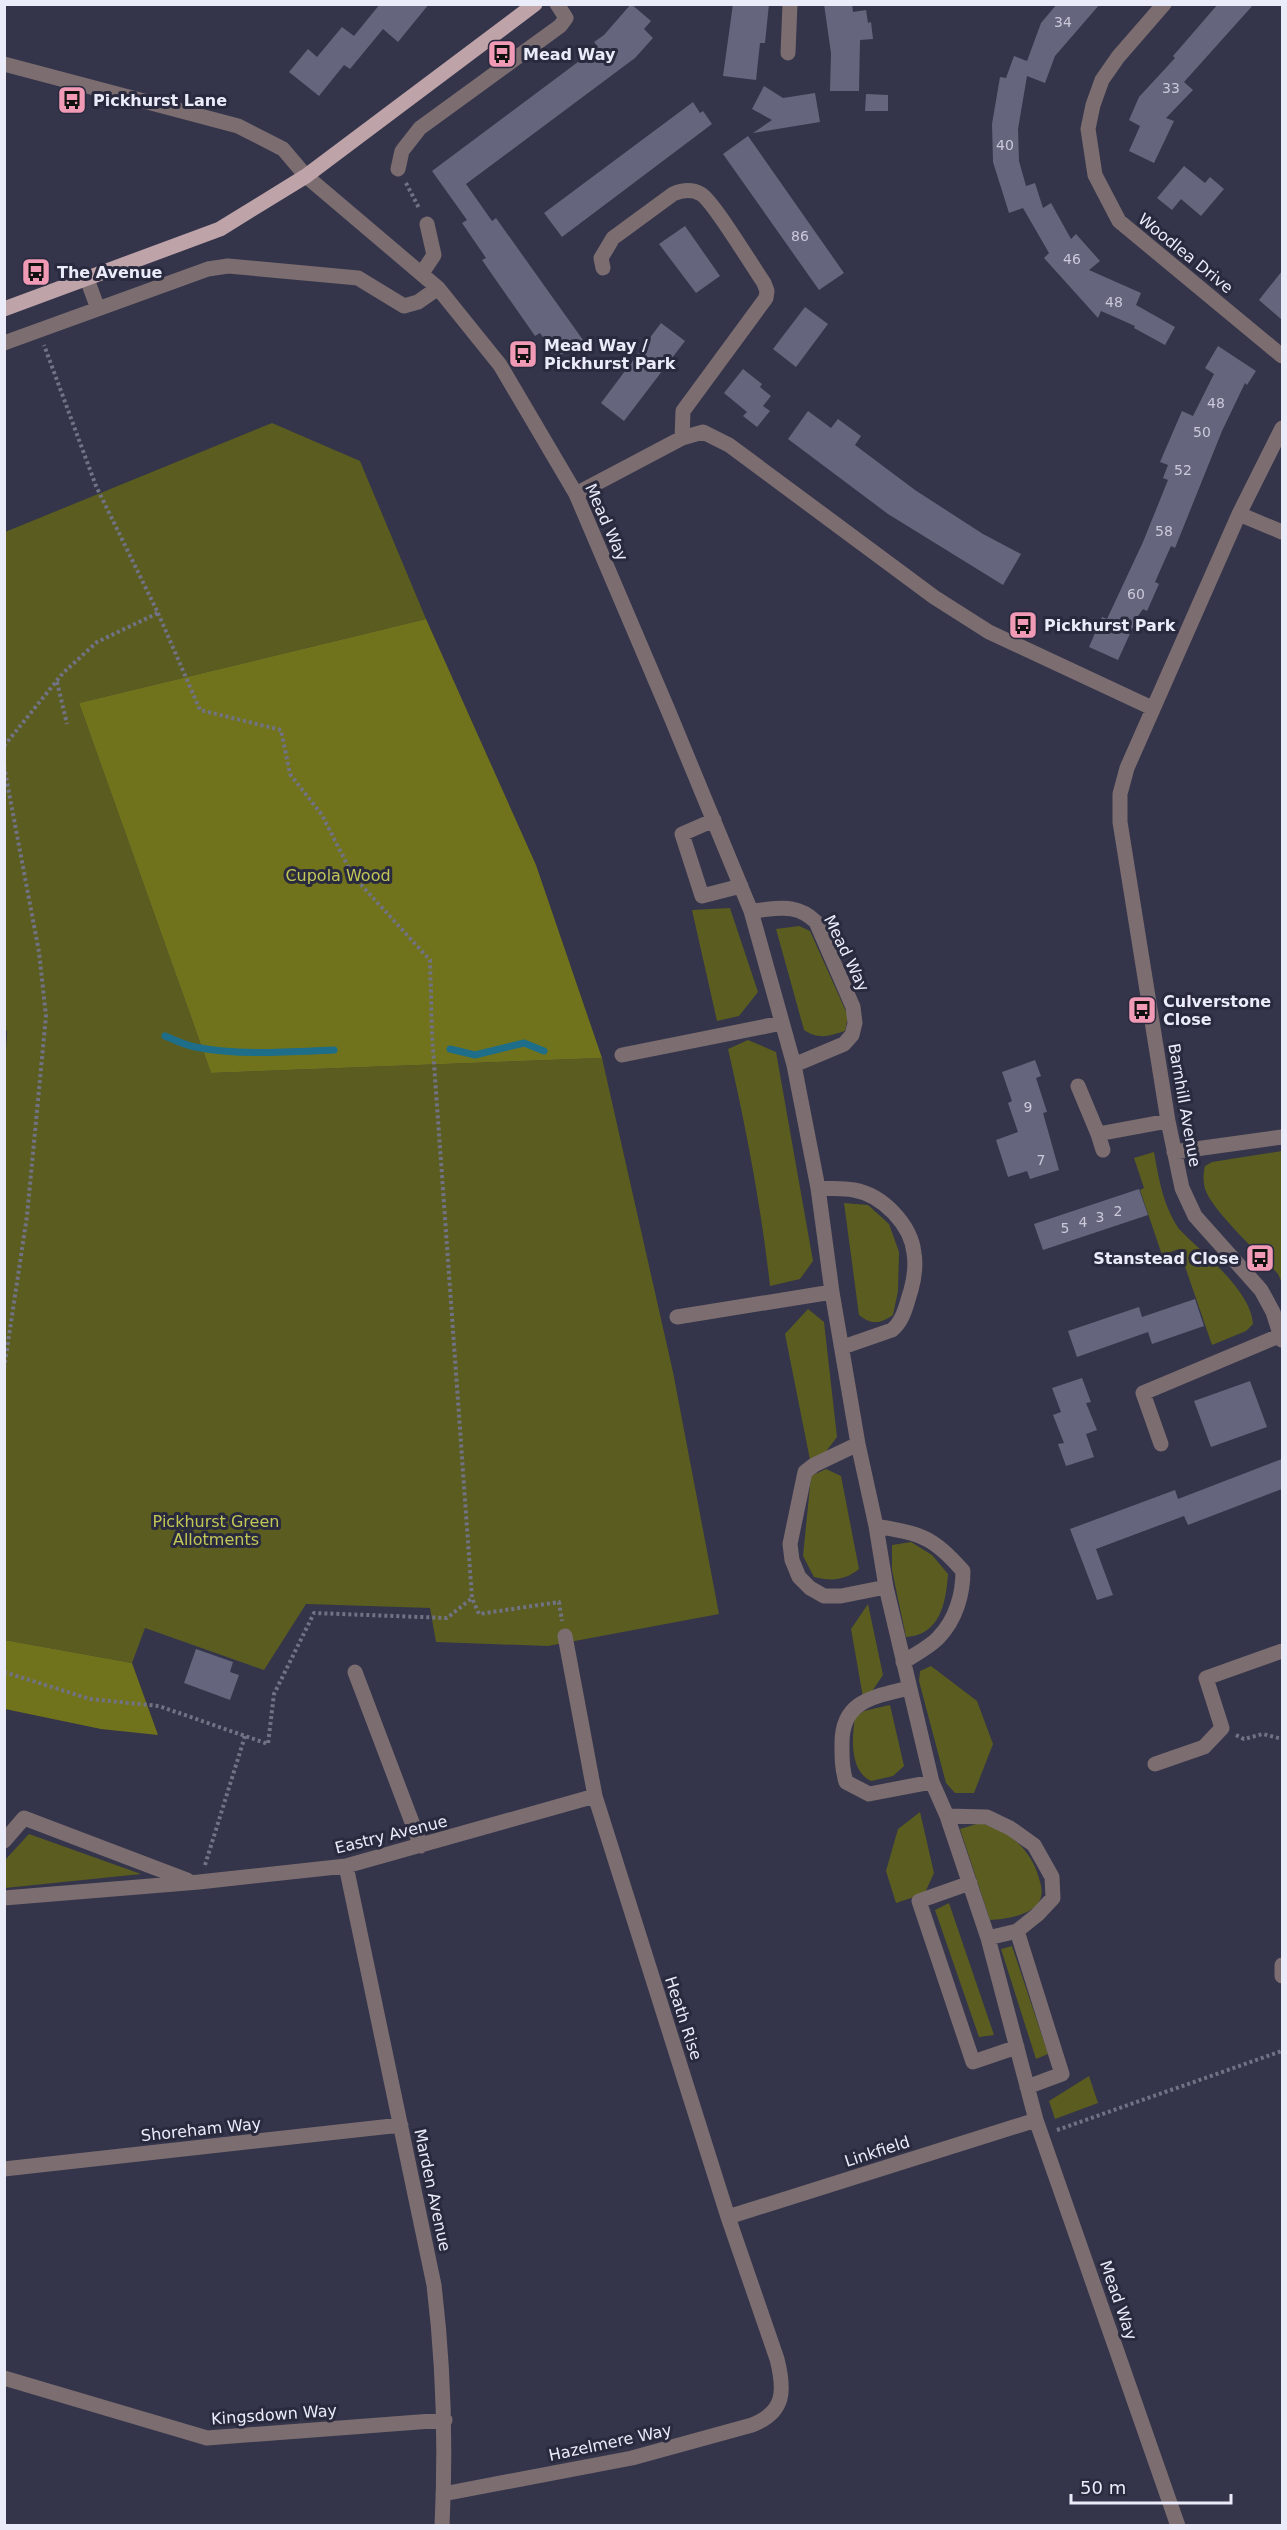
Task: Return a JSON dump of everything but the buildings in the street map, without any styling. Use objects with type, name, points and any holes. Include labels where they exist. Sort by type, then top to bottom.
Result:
[{"type":"main road","points":[[4,309],[220,229],[306,176],[535,4]]},
{"type":"street","points":[[398,169],[402,151],[420,128],[560,26],[566,18],[557,4]]},
{"type":"street","points":[[788,53],[790,4]]},
{"type":"street","name":"Woodlea Drive","points":[[1164,4],[1118,57],[1102,80],[1093,105],[1089,129],[1095,175],[1119,221],[1282,356]]},
{"type":"street","points":[[4,64],[238,126],[283,149],[306,176]]},
{"type":"street","name":"Mead Way","points":[[306,176],[438,288],[500,365],[576,494],[751,911],[794,1065],[818,1188],[832,1292],[858,1444],[876,1526],[886,1587],[932,1782],[947,1816],[988,1938],[1036,2120],[1178,2526]]},
{"type":"street","points":[[603,268],[601,258],[613,238],[673,194],[692,191],[707,199],[764,283],[767,291],[766,298],[683,411],[682,438]]},
{"type":"street","points":[[422,273],[434,255],[428,224]]},
{"type":"street","points":[[4,343],[208,269],[228,266],[358,278],[404,306],[418,302],[438,288]]},
{"type":"street","points":[[87,279],[98,309]]},
{"type":"street","points":[[576,494],[682,438],[704,432],[715,437],[934,597],[989,632],[1152,708],[1239,514],[1282,428]]},
{"type":"street","points":[[1239,514],[1282,532]]},
{"type":"street","name":"Barnhill Avenue","points":[[1152,708],[1127,768],[1120,794],[1120,822],[1174,1152],[1182,1188],[1195,1216],[1260,1290],[1273,1312],[1282,1338]]},
{"type":"street","points":[[714,820],[682,834],[702,896],[741,886]]},
{"type":"street","name":"Mead Way","points":[[751,911],[795,908],[807,913],[816,922],[853,1007],[855,1023],[852,1035],[844,1044],[794,1065]]},
{"type":"street","points":[[622,1055],[782,1023]]},
{"type":"street","points":[[1078,1086],[1103,1150]]},
{"type":"street","points":[[1098,1134],[1168,1121]]},
{"type":"street","points":[[1174,1152],[1282,1137]]},
{"type":"street","points":[[818,1188],[856,1191],[879,1200],[895,1215],[911,1238],[915,1254],[913,1281],[903,1318],[897,1326],[892,1330],[843,1347]]},
{"type":"street","points":[[677,1317],[832,1292]]},
{"type":"street","points":[[1161,1444],[1143,1393],[1282,1338]]},
{"type":"street","points":[[858,1444],[814,1465],[805,1472],[790,1544],[792,1560],[799,1577],[810,1588],[824,1596],[841,1596],[886,1587]]},
{"type":"street","points":[[876,1526],[919,1534],[945,1550],[963,1571],[963,1592],[952,1618],[938,1638],[903,1662]]},
{"type":"street","name":"Heath Rise","points":[[565,1636],[595,1796],[728,2217],[782,2378],[778,2407]]},
{"type":"street","points":[[1155,1764],[1204,1747],[1222,1728],[1206,1678],[1282,1651]]},
{"type":"street","points":[[355,1672],[421,1846]]},
{"type":"street","points":[[909,1688],[870,1698],[846,1717],[842,1733],[842,1769],[846,1782],[869,1794],[932,1782]]},
{"type":"street","name":"Eastry Avenue","points":[[4,1898],[196,1882],[346,1866],[595,1796]]},
{"type":"street","points":[[947,1816],[987,1816],[1010,1828],[1034,1845],[1052,1877],[1053,1898],[1017,1932],[988,1938]]},
{"type":"street","name":"Eastry Avenue","points":[[4,1841],[24,1818],[196,1882]]},
{"type":"street","name":"Marden Avenue","points":[[346,1866],[434,2285],[442,2352],[445,2420],[442,2526]]},
{"type":"street","points":[[970,1883],[919,1901],[973,2061],[1017,2047]]},
{"type":"street","points":[[1017,1932],[1062,2074],[1027,2087]]},
{"type":"street","points":[[1282,1965],[1282,1976]]},
{"type":"street","name":"Linkfield","points":[[728,2217],[1036,2120]]},
{"type":"street","name":"Shoreham Way","points":[[4,2169],[401,2125]]},
{"type":"street","name":"Kingsdown Way","points":[[4,2378],[207,2438],[445,2420]]},
{"type":"street","name":"Hazelmere Way","points":[[443,2494],[632,2458],[752,2425],[768,2419],[778,2407]]},
{"type":"path","points":[[398,169],[428,224]]},
{"type":"path","points":[[39,330],[96,486],[158,613],[200,710],[281,730],[290,774],[322,815],[353,876],[430,960],[434,1071],[472,1598],[478,1614],[559,1602],[565,1636]]},
{"type":"path","points":[[4,746],[57,682],[97,642],[158,613]]},
{"type":"path","points":[[57,682],[67,724]]},
{"type":"path","points":[[4,766],[39,952],[46,1016],[27,1215],[4,1370]]},
{"type":"path","points":[[4,1672],[90,1699],[159,1706],[268,1744],[274,1694],[315,1613],[447,1618],[472,1598]]},
{"type":"path","points":[[1222,1728],[1244,1740],[1263,1734],[1282,1739]]},
{"type":"path","points":[[196,1882],[245,1736]]},
{"type":"path","points":[[1041,2135],[1282,2051]]},
{"type":"green space","name":"Pickhurst Green Allotments","points":[[272,423],[360,461],[426,619],[79,703],[211,1073],[602,1058],[673,1372],[719,1614],[548,1646],[436,1642],[430,1608],[306,1604],[264,1670],[145,1628],[132,1663],[5,1640],[4,1080],[7,1032],[5,1027],[5,532]]},
{"type":"green space","name":"Cupola Wood","points":[[426,619],[536,865],[602,1058],[211,1073],[79,703]]},
{"type":"green space","points":[[730,908],[758,992],[739,1016],[717,1021],[692,910]]},
{"type":"green space","points":[[799,926],[810,931],[848,1016],[845,1031],[829,1036],[819,1036],[804,1030],[776,929]]},
{"type":"green space","points":[[748,1040],[776,1052],[813,1261],[800,1279],[770,1286],[752,1167],[728,1049]]},
{"type":"green space","points":[[1282,1151],[1282,1283],[1278,1274],[1217,1209],[1205,1189],[1204,1177],[1205,1166],[1212,1162]]},
{"type":"green space","points":[[1154,1152],[1165,1201],[1179,1229],[1235,1285],[1250,1311],[1253,1324],[1246,1331],[1212,1345],[1179,1249],[1162,1255],[1140,1190],[1144,1188],[1134,1158]]},
{"type":"green space","points":[[844,1203],[868,1205],[889,1224],[899,1252],[898,1291],[893,1315],[880,1322],[872,1322],[859,1315]]},
{"type":"green space","points":[[808,1309],[824,1322],[837,1437],[812,1470],[785,1334]]},
{"type":"green space","points":[[826,1469],[841,1476],[859,1569],[848,1576],[837,1579],[814,1577],[803,1556],[811,1476]]},
{"type":"green space","points":[[911,1542],[932,1555],[948,1574],[943,1606],[934,1624],[917,1635],[906,1637],[892,1570],[892,1545]]},
{"type":"green space","points":[[868,1604],[883,1675],[864,1703],[851,1629]]},
{"type":"green space","points":[[5,1640],[132,1663],[158,1735],[101,1729],[5,1709]]},
{"type":"green space","points":[[931,1666],[977,1701],[993,1744],[974,1793],[955,1793],[946,1783],[919,1681],[920,1671]]},
{"type":"green space","points":[[890,1705],[904,1766],[893,1776],[871,1781],[864,1776],[855,1761],[853,1734],[855,1717],[864,1711]]},
{"type":"green space","points":[[920,1812],[934,1873],[918,1908],[914,1897],[896,1903],[886,1871],[898,1829]]},
{"type":"green space","points":[[980,1823],[999,1830],[1015,1840],[1033,1863],[1042,1893],[1040,1900],[1031,1910],[1018,1916],[990,1920],[960,1829]]},
{"type":"green space","points":[[29,1834],[141,1874],[5,1888],[5,1860]]},
{"type":"green space","points":[[949,1903],[994,2035],[979,2037],[935,1910]]},
{"type":"green space","points":[[1012,1946],[1048,2054],[1036,2059],[1001,1949]]},
{"type":"green space","points":[[1089,2076],[1098,2103],[1055,2119],[1049,2101]]},
{"type":"waterway","points":[[165,1036],[191,1046],[229,1052],[334,1050]]},
{"type":"waterway","points":[[450,1049],[475,1055],[524,1043],[544,1051]]},
{"type":"place","name":"Mead Way","points":[[502,54]]},
{"type":"place","name":"Pickhurst Lane","points":[[72,100]]},
{"type":"place","name":"The Avenue","points":[[36,272]]},
{"type":"place","name":"Mead Way / Pickhurst Park","points":[[523,354]]},
{"type":"place","name":"Pickhurst Park","points":[[1023,625]]},
{"type":"place","name":"Culverstone Close","points":[[1142,1010]]},
{"type":"place","name":"Stanstead Close","points":[[1260,1258]]}]
